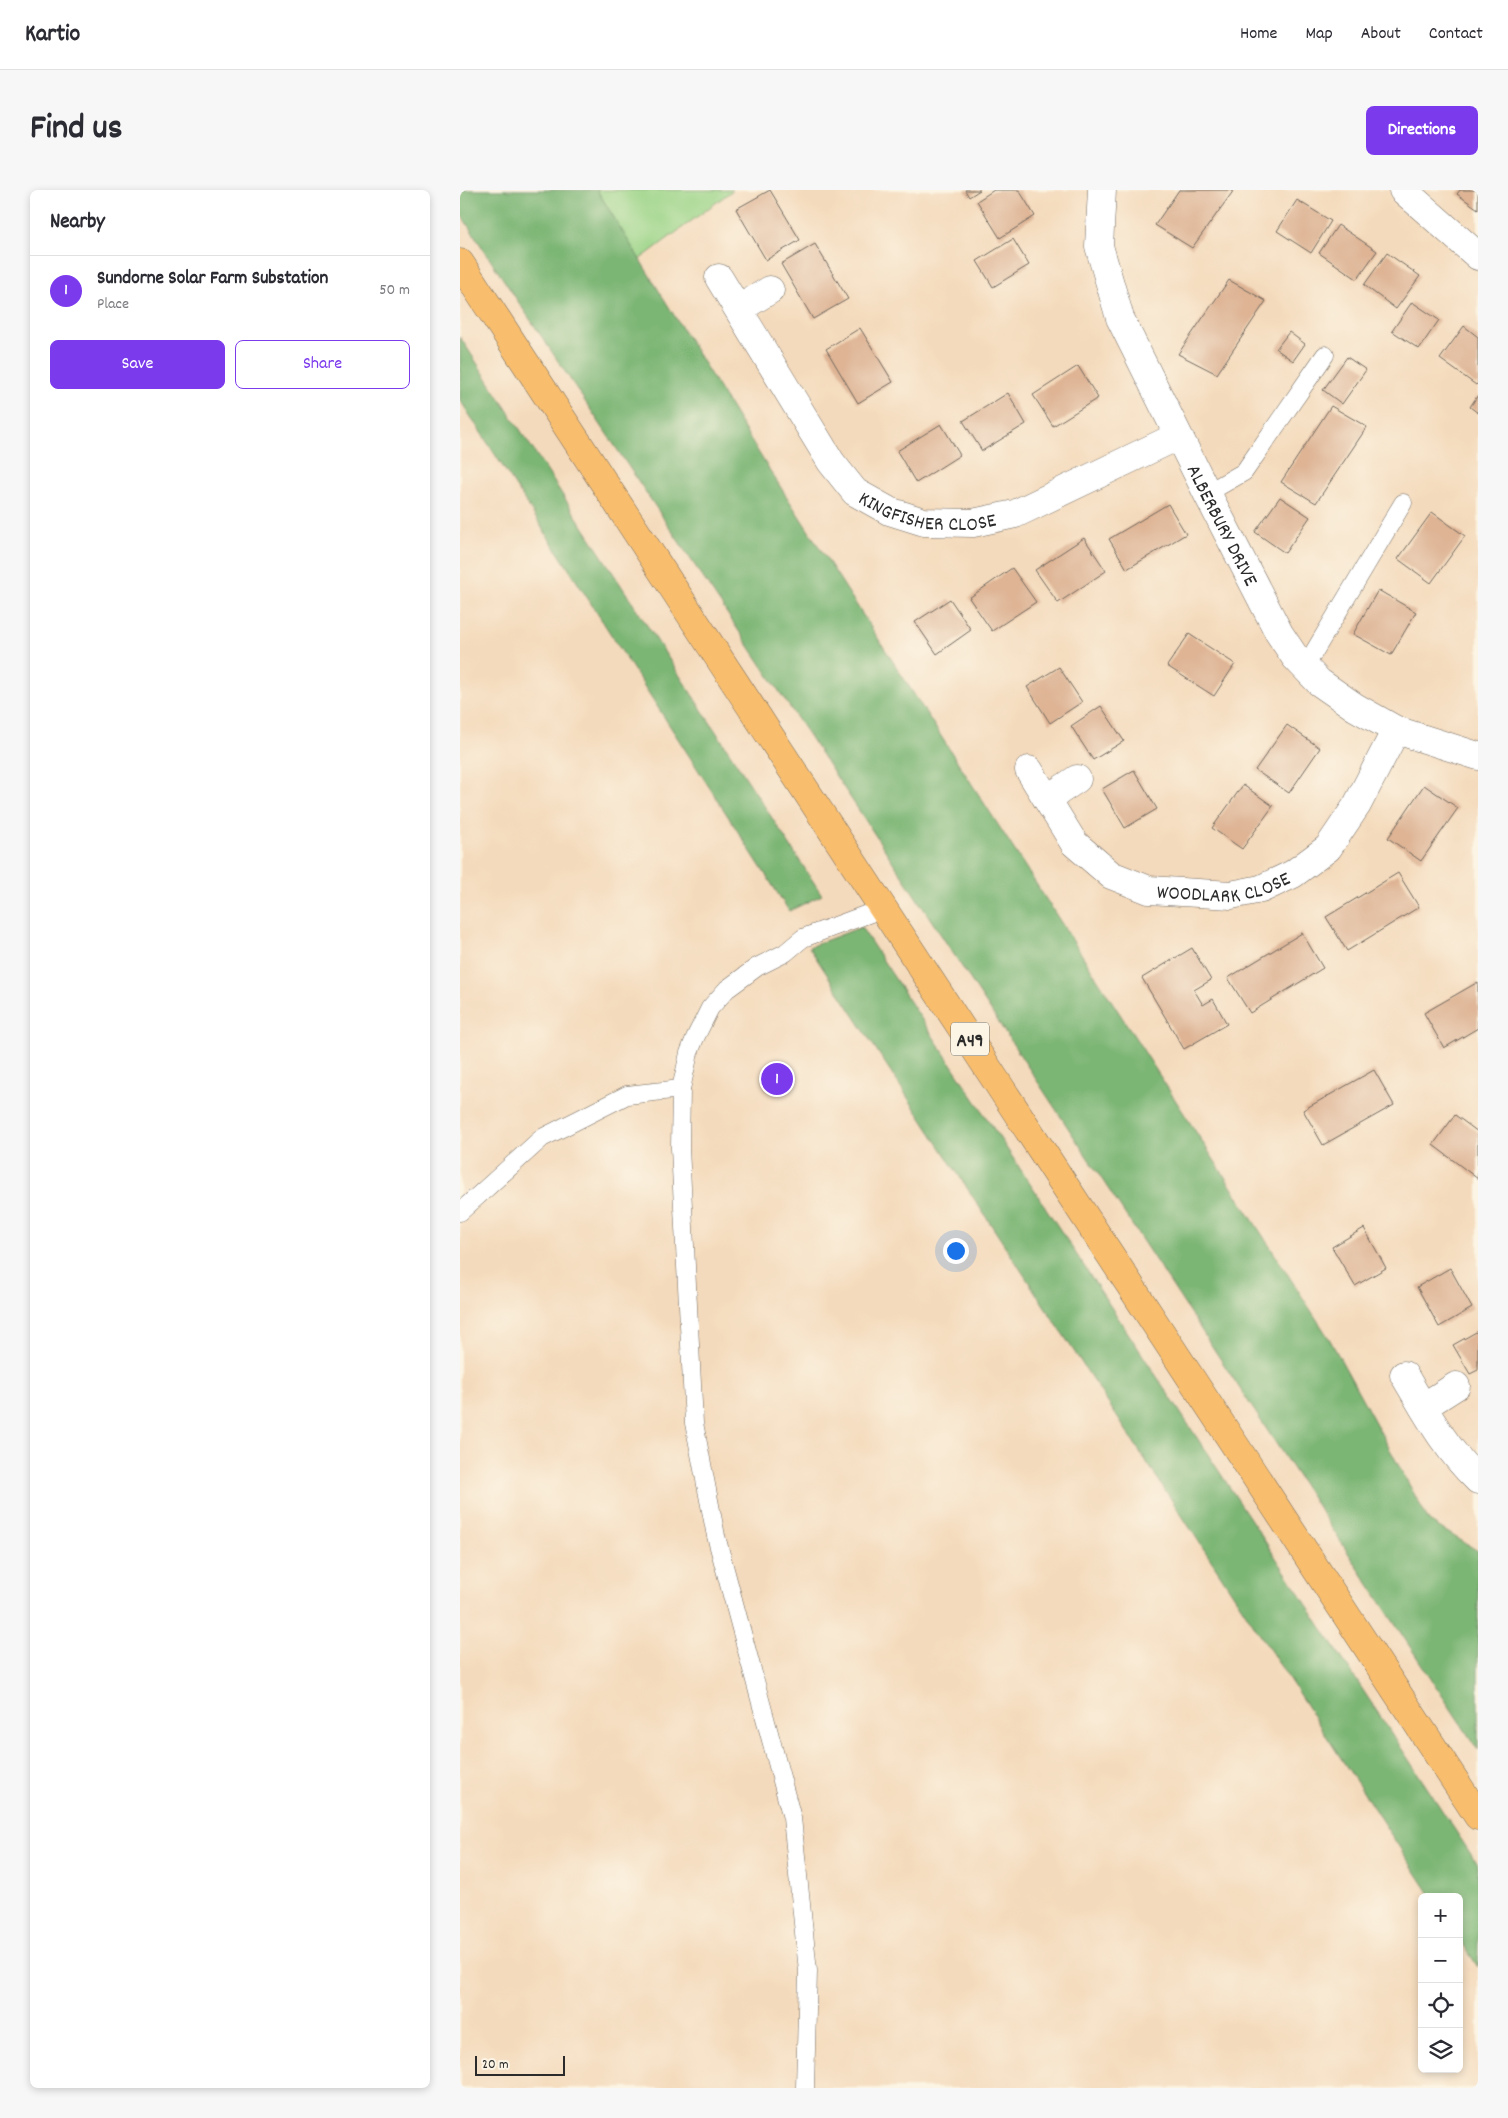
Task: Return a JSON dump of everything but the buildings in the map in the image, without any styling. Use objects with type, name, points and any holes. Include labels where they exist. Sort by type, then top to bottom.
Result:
[{"type":"highway","name":"A49","points":[[460,263],[1478,1816]]},
{"type":"street","name":"ALBERBURY DRIVE","points":[[1102,190],[1099,246],[1120,318],[1207,493],[1280,633],[1295,657],[1319,682],[1355,707],[1396,730],[1478,756]]},
{"type":"street","points":[[1403,190],[1478,256]]},
{"type":"street","name":"KINGFISHER CLOSE","points":[[719,278],[831,462],[855,492],[889,511],[924,522],[973,523],[1015,514],[1178,436]]},
{"type":"street","points":[[739,309],[770,290]]},
{"type":"street","name":"WOODLARK CLOSE","points":[[1029,770],[1074,843],[1110,875],[1149,890],[1230,895],[1260,889],[1293,874],[1328,848],[1357,805],[1396,730]]},
{"type":"street","points":[[1047,799],[1077,779]]},
{"type":"street","points":[[1404,1375],[1430,1420],[1458,1460],[1478,1480]]},
{"type":"street","points":[[1423,1406],[1456,1386]]},
{"type":"lane","points":[[1207,493],[1244,472],[1325,355]]},
{"type":"lane","points":[[1305,667],[1403,503]]},
{"type":"lane","points":[[805,2088],[808,1971],[792,1818],[716,1536],[694,1423],[680,1148],[681,1089],[689,1052],[695,1038],[710,1008],[727,989],[757,967],[785,952],[803,938],[884,908]]},
{"type":"lane","points":[[460,1212],[542,1138],[627,1095],[681,1089]]},
{"type":"green space","points":[[460,190],[597,190],[765,463],[1330,1340],[1429,1521],[1478,1551],[1478,1750],[858,809],[493,264],[460,213]]},
{"type":"green space","points":[[597,190],[733,190],[639,260]]},
{"type":"green space","points":[[460,337],[822,895],[789,911],[460,400]]},
{"type":"green space","points":[[861,927],[1478,1865],[1478,1967],[1463,1944],[1463,1893],[1429,1893],[809,947]]},
{"type":"place","name":"Sundorne Solar Farm Substation","points":[[777,1079]]}]
